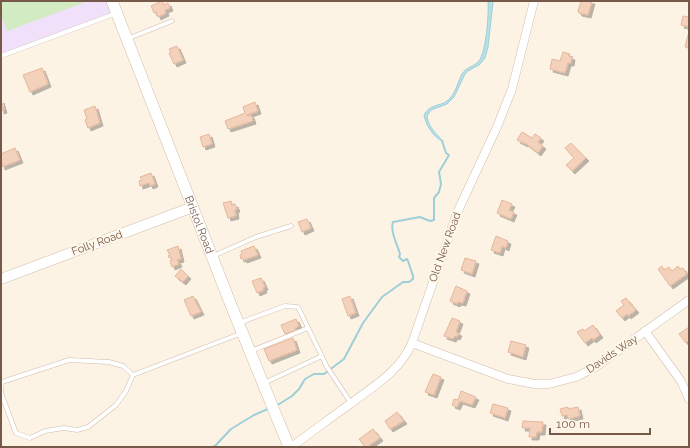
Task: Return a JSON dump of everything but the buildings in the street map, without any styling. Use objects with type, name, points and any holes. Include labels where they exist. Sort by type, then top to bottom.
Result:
[{"type":"main road","name":"Bristol Road","points":[[112,1],[212,256],[290,447]]},
{"type":"street","name":"Old New Road","points":[[290,447],[376,385],[394,370],[404,359],[412,342],[457,213],[497,127],[512,89],[534,1]]},
{"type":"street","name":"Folly Road","points":[[1,279],[193,207]]},
{"type":"street","name":"Davids Way","points":[[412,342],[508,379],[522,383],[549,384],[576,377],[594,368],[689,300]]},
{"type":"street","points":[[645,331],[681,381],[689,399]]},
{"type":"lane","points":[[1,56],[117,13]]},
{"type":"lane","points":[[127,40],[172,21]]},
{"type":"lane","points":[[212,256],[256,237],[291,226]]},
{"type":"lane","points":[[133,375],[123,366],[109,362],[69,360],[2,382],[1,393],[16,433],[30,438],[45,431],[64,428],[77,430],[88,427],[116,405],[126,391],[133,375],[241,328],[285,306],[298,307],[330,373],[351,403]]},
{"type":"lane","points":[[250,351],[308,328]]},
{"type":"lane","points":[[264,384],[322,356]]},
{"type":"shaded area","points":[[1,1],[112,1],[117,13],[1,56]]},
{"type":"green space","points":[[1,1],[82,1],[83,3],[7,31],[1,16]]},
{"type":"water","points":[[488,1],[493,2],[488,47],[485,58],[479,65],[465,74],[454,97],[447,104],[431,110],[427,116],[435,133],[443,142],[430,130],[424,115],[429,109],[447,101],[454,92],[460,77],[464,72],[479,61],[484,50]]},
{"type":"waterway","points":[[276,406],[292,396],[299,389],[305,379],[314,374],[324,374],[344,359],[363,323],[382,297],[403,282],[409,282],[413,279],[407,259],[403,261],[399,257],[400,254],[394,238],[392,226],[393,222],[420,217],[430,221],[434,220],[434,198],[439,192],[441,184],[439,172],[449,155],[446,153],[442,141]]},
{"type":"waterway","points":[[212,447],[215,446],[231,429],[254,415],[270,408]]}]
